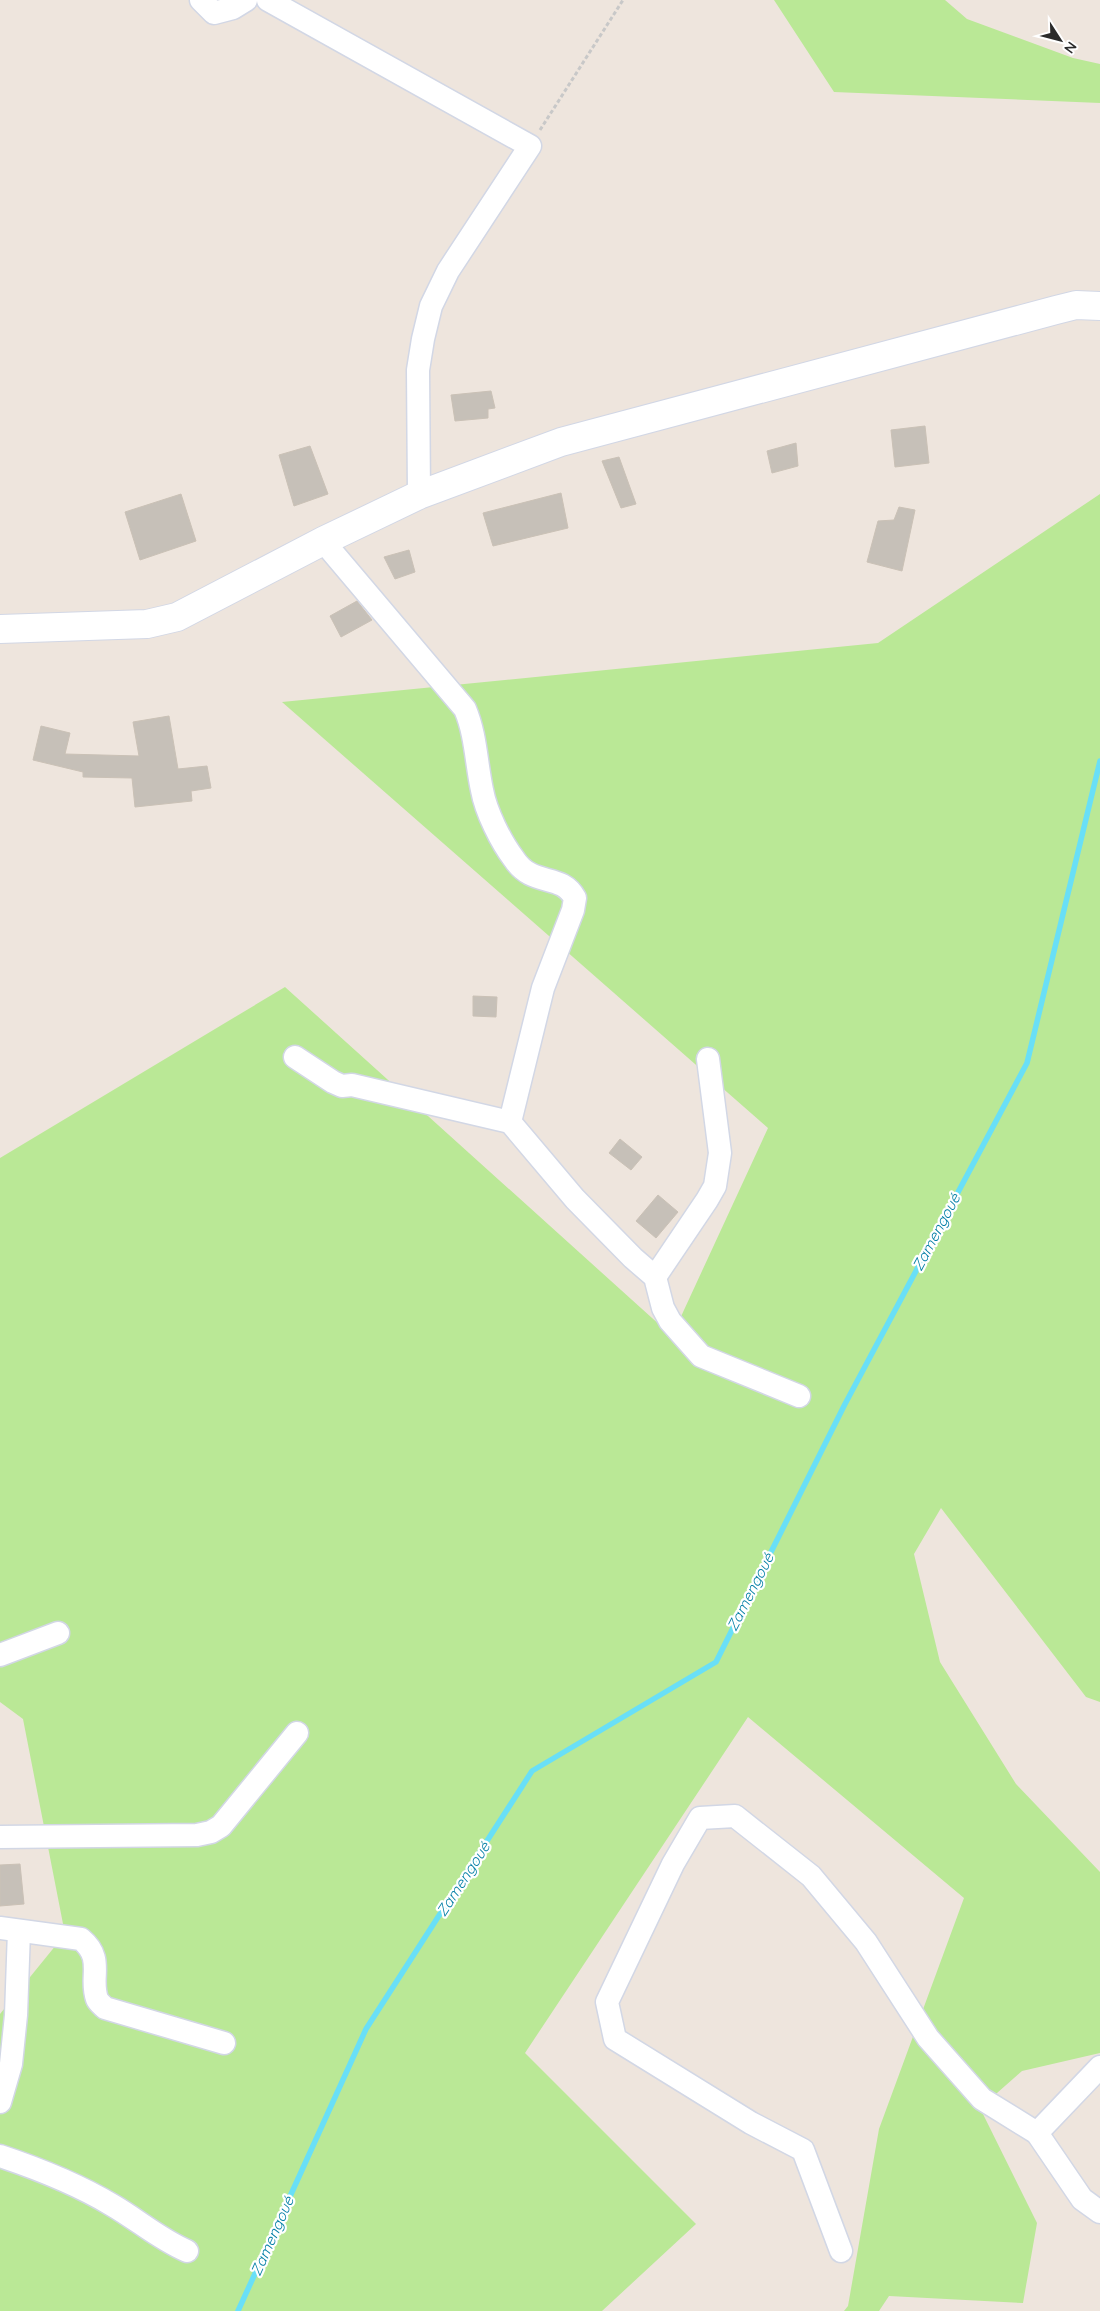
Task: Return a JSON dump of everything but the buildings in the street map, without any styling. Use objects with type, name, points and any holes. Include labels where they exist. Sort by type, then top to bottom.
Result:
[{"type":"street","points":[[201,0],[214,13],[233,8],[246,0]]},
{"type":"street","points":[[268,0],[530,146],[448,271],[431,306],[418,370],[419,495]]},
{"type":"street","points":[[0,629],[147,624],[177,617],[323,541],[419,495],[560,442],[1056,310],[1076,305],[1100,306]]},
{"type":"street","points":[[323,541],[465,708],[474,734],[482,792],[504,845],[516,862],[529,875],[564,884],[575,898],[574,910],[543,988],[510,1122]]},
{"type":"street","points":[[296,1057],[342,1086],[352,1085],[510,1122],[575,1199],[633,1258],[655,1277],[663,1308],[670,1321],[702,1356],[799,1396]]},
{"type":"street","points":[[655,1277],[715,1186],[720,1153],[708,1059]]},
{"type":"street","points":[[0,1655],[58,1633]]},
{"type":"street","points":[[0,1837],[197,1835],[211,1832],[220,1826],[297,1733]]},
{"type":"street","points":[[840,2251],[803,2150],[751,2123],[615,2039],[607,2002],[673,1864],[700,1818],[735,1816],[812,1876],[866,1942],[928,2038],[982,2099],[1037,2133],[1082,2199],[1100,2212]]},
{"type":"street","points":[[0,2102],[11,2064],[16,2015],[10,1929],[81,1939],[89,1946],[94,1956],[97,1999],[105,2008],[224,2043]]},
{"type":"street","points":[[1037,2133],[1100,2067]]},
{"type":"street","points":[[0,2156],[55,2175],[112,2205],[166,2242],[187,2251]]},
{"type":"path","points":[[530,146],[623,0]]},
{"type":"green space","points":[[774,0],[945,0],[967,19],[1073,58],[1100,64],[1100,103],[834,92]]},
{"type":"green space","points":[[1100,494],[1100,1702],[1086,1697],[941,1508],[914,1554],[940,1662],[1016,1784],[1100,1872],[1100,2053],[1022,2071],[980,2108],[1037,2223],[1023,2303],[889,2296],[879,2311],[844,2311],[848,2306],[879,2129],[964,1898],[748,1717],[525,2053],[696,2224],[602,2311],[0,2311],[0,2014],[65,1934],[23,1719],[0,1702],[0,1158],[285,987],[672,1336],[768,1128],[282,702],[878,643]]},
{"type":"waterway","name":"Zamengoué","points":[[238,2311],[366,2029],[532,1771],[716,1662],[845,1404],[1027,1063],[1100,761]]}]
